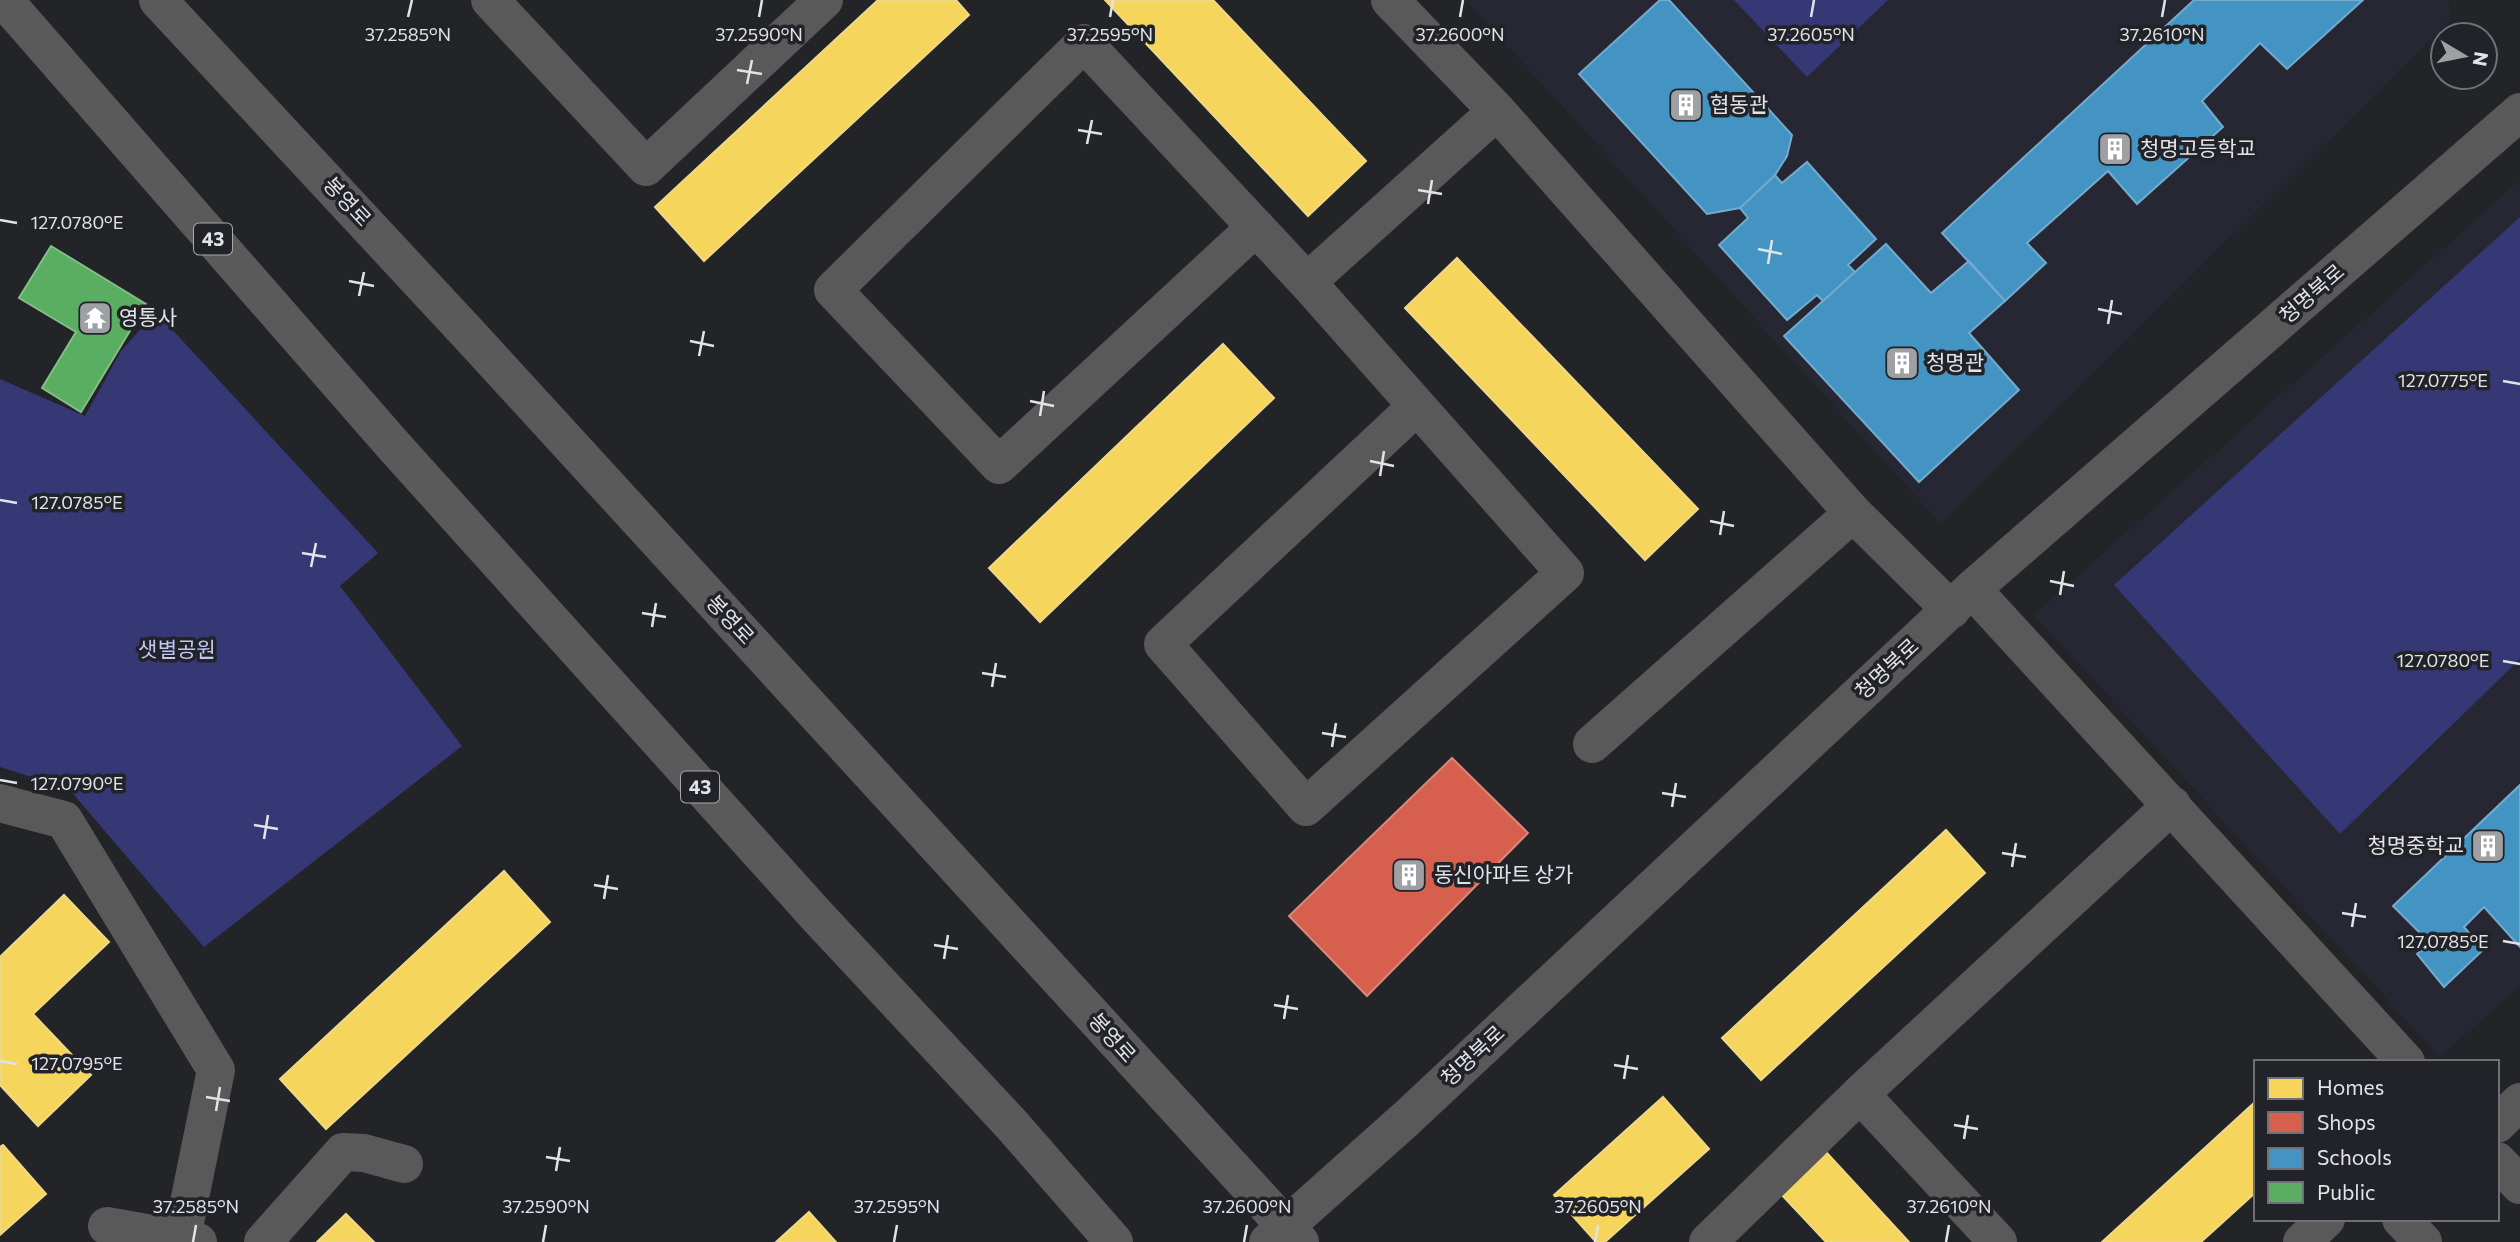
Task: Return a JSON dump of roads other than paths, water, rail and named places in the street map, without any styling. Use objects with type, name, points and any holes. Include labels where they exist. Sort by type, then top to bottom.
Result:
[{"type":"main road","name":"43","points":[[2,0],[393,445],[817,916],[1012,1125],[1114,1242]]},
{"type":"main road","name":"봉영로","points":[[158,0],[456,320],[1285,1237]]},
{"type":"street","points":[[490,0],[646,167],[824,0]]},
{"type":"street","points":[[1390,0],[1497,111],[1853,513],[1962,600],[2172,804],[2404,1060]]},
{"type":"street","points":[[1256,227],[999,465],[833,290],[1084,43],[1256,227],[1307,282],[1417,406],[1565,573],[1306,807],[1163,644],[1417,406]]},
{"type":"street","points":[[1307,282],[1497,111]]},
{"type":"street","name":"청명북로","points":[[1285,1237],[1407,1118],[1962,600],[2520,112]]},
{"type":"street","points":[[1592,744],[1853,513]]},
{"type":"street","points":[[0,803],[64,820],[216,1070],[187,1241],[107,1226]]},
{"type":"street","points":[[1708,1242],[1860,1094],[2172,804]]},
{"type":"street","points":[[1860,1094],[1998,1242]]},
{"type":"street","points":[[2499,1122],[2520,1102]]},
{"type":"street","points":[[263,1242],[343,1153],[364,1153],[404,1164]]},
{"type":"street","points":[[2499,1163],[2520,1185]]},
{"type":"street","points":[[2302,1242],[2324,1221]]},
{"type":"street","points":[[2403,1221],[2423,1242]]},
{"type":"place","name":"협동관","points":[[1686,105]]},
{"type":"place","name":"청명고등학교","points":[[2115,149]]},
{"type":"place","name":"영통사","points":[[95,318]]},
{"type":"place","name":"청명관","points":[[1902,363]]},
{"type":"place","name":"청명중학교","points":[[2488,846]]},
{"type":"place","name":"동신아파트 상가","points":[[1409,875]]},
{"type":"park label","name":"샛별공원","points":[[177,650]]}]
